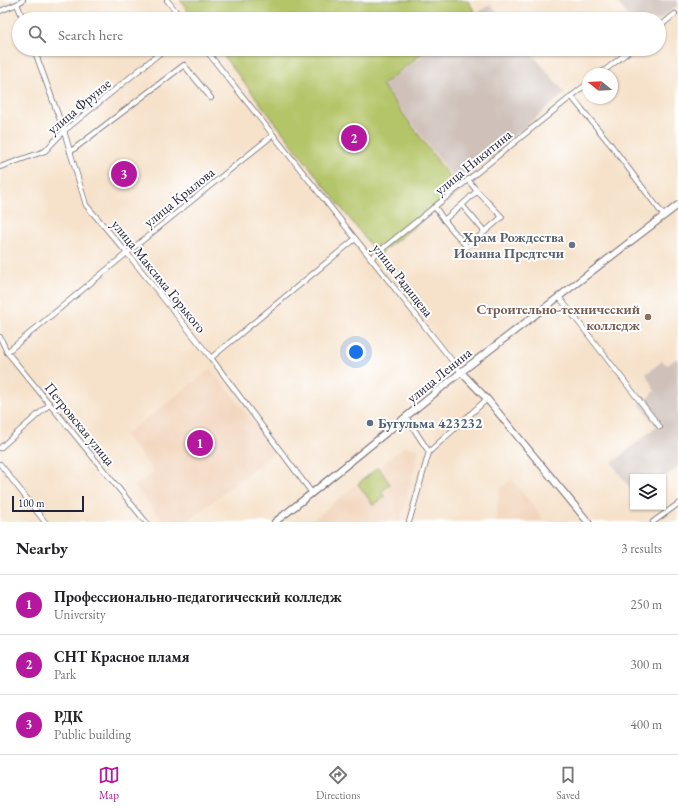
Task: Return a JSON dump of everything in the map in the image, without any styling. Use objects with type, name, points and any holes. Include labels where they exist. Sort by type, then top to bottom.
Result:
[{"type":"main road","name":"улица Ленина","points":[[275,522],[312,494],[461,372],[678,205]]},
{"type":"main road","name":"улица Радищева","points":[[461,372],[487,399],[588,522]]},
{"type":"street","points":[[0,11],[17,4],[22,0]]},
{"type":"street","points":[[167,0],[176,12]]},
{"type":"street","points":[[17,4],[20,12]]},
{"type":"street","points":[[666,21],[675,14]]},
{"type":"street","name":"улица Максима Горького","points":[[37,56],[64,131],[86,205],[127,253],[211,358],[312,494]]},
{"type":"street","name":"улица Фрунзе","points":[[0,167],[44,151],[64,131],[156,56]]},
{"type":"street","name":"улица Радищева","points":[[211,56],[461,372]]},
{"type":"street","points":[[608,68],[623,56]]},
{"type":"street","points":[[70,152],[184,66],[211,98]]},
{"type":"street","name":"улица Никитина","points":[[371,258],[582,88]]},
{"type":"street","points":[[571,96],[615,150],[664,216]]},
{"type":"street","name":"улица Крылова","points":[[7,352],[273,135]]},
{"type":"street","points":[[435,207],[467,247],[502,217],[477,192],[468,180]]},
{"type":"street","points":[[444,220],[477,192]]},
{"type":"street","points":[[462,205],[484,232]]},
{"type":"street","points":[[211,358],[355,239]]},
{"type":"street","points":[[559,297],[660,427]]},
{"type":"street","name":"Петровская улица","points":[[0,337],[7,352],[146,522]]},
{"type":"street","points":[[409,522],[429,452],[487,399]]},
{"type":"street","points":[[0,448],[50,404]]},
{"type":"street","points":[[406,418],[429,452]]},
{"type":"street","points":[[0,464],[45,522]]},
{"type":"street","points":[[653,522],[678,504]]},
{"type":"shaded area","points":[[616,0],[678,0],[678,5],[666,14],[666,12],[625,12]]},
{"type":"shaded area","points":[[490,4],[496,12],[479,12]]},
{"type":"shaded area","points":[[422,56],[534,56],[565,93],[458,184],[383,85]]},
{"type":"shaded area","points":[[678,357],[678,467],[666,476],[666,474],[630,474],[630,489],[612,463],[657,426],[640,405],[655,391],[646,374],[662,361],[668,365]]},
{"type":"shaded area","points":[[211,369],[276,451],[187,522],[164,522],[135,487],[154,472],[125,435]]},
{"type":"shaded area","points":[[405,446],[419,450],[400,522],[310,522]]},
{"type":"shaded area","points":[[512,479],[545,522],[496,522],[499,490]]},
{"type":"green space","points":[[180,0],[467,0],[475,12],[189,12]]},
{"type":"green space","points":[[223,56],[419,56],[382,85],[460,191],[378,255]]},
{"type":"green space","points":[[378,467],[390,484],[381,492],[385,497],[373,505],[358,484]]},
{"type":"place","name":"СНТ Красное пламя","points":[[354,138]]},
{"type":"place","name":"РДК","points":[[124,174]]},
{"type":"place","name":"Храм Рождества Иоанна Предтечи","points":[[572,245]]},
{"type":"place","name":"Строительно-технический колледж","points":[[648,317]]},
{"type":"place","name":"Бугульма 423232","points":[[370,423]]},
{"type":"place","name":"Профессионально-педагогический колледж","points":[[200,443]]}]
